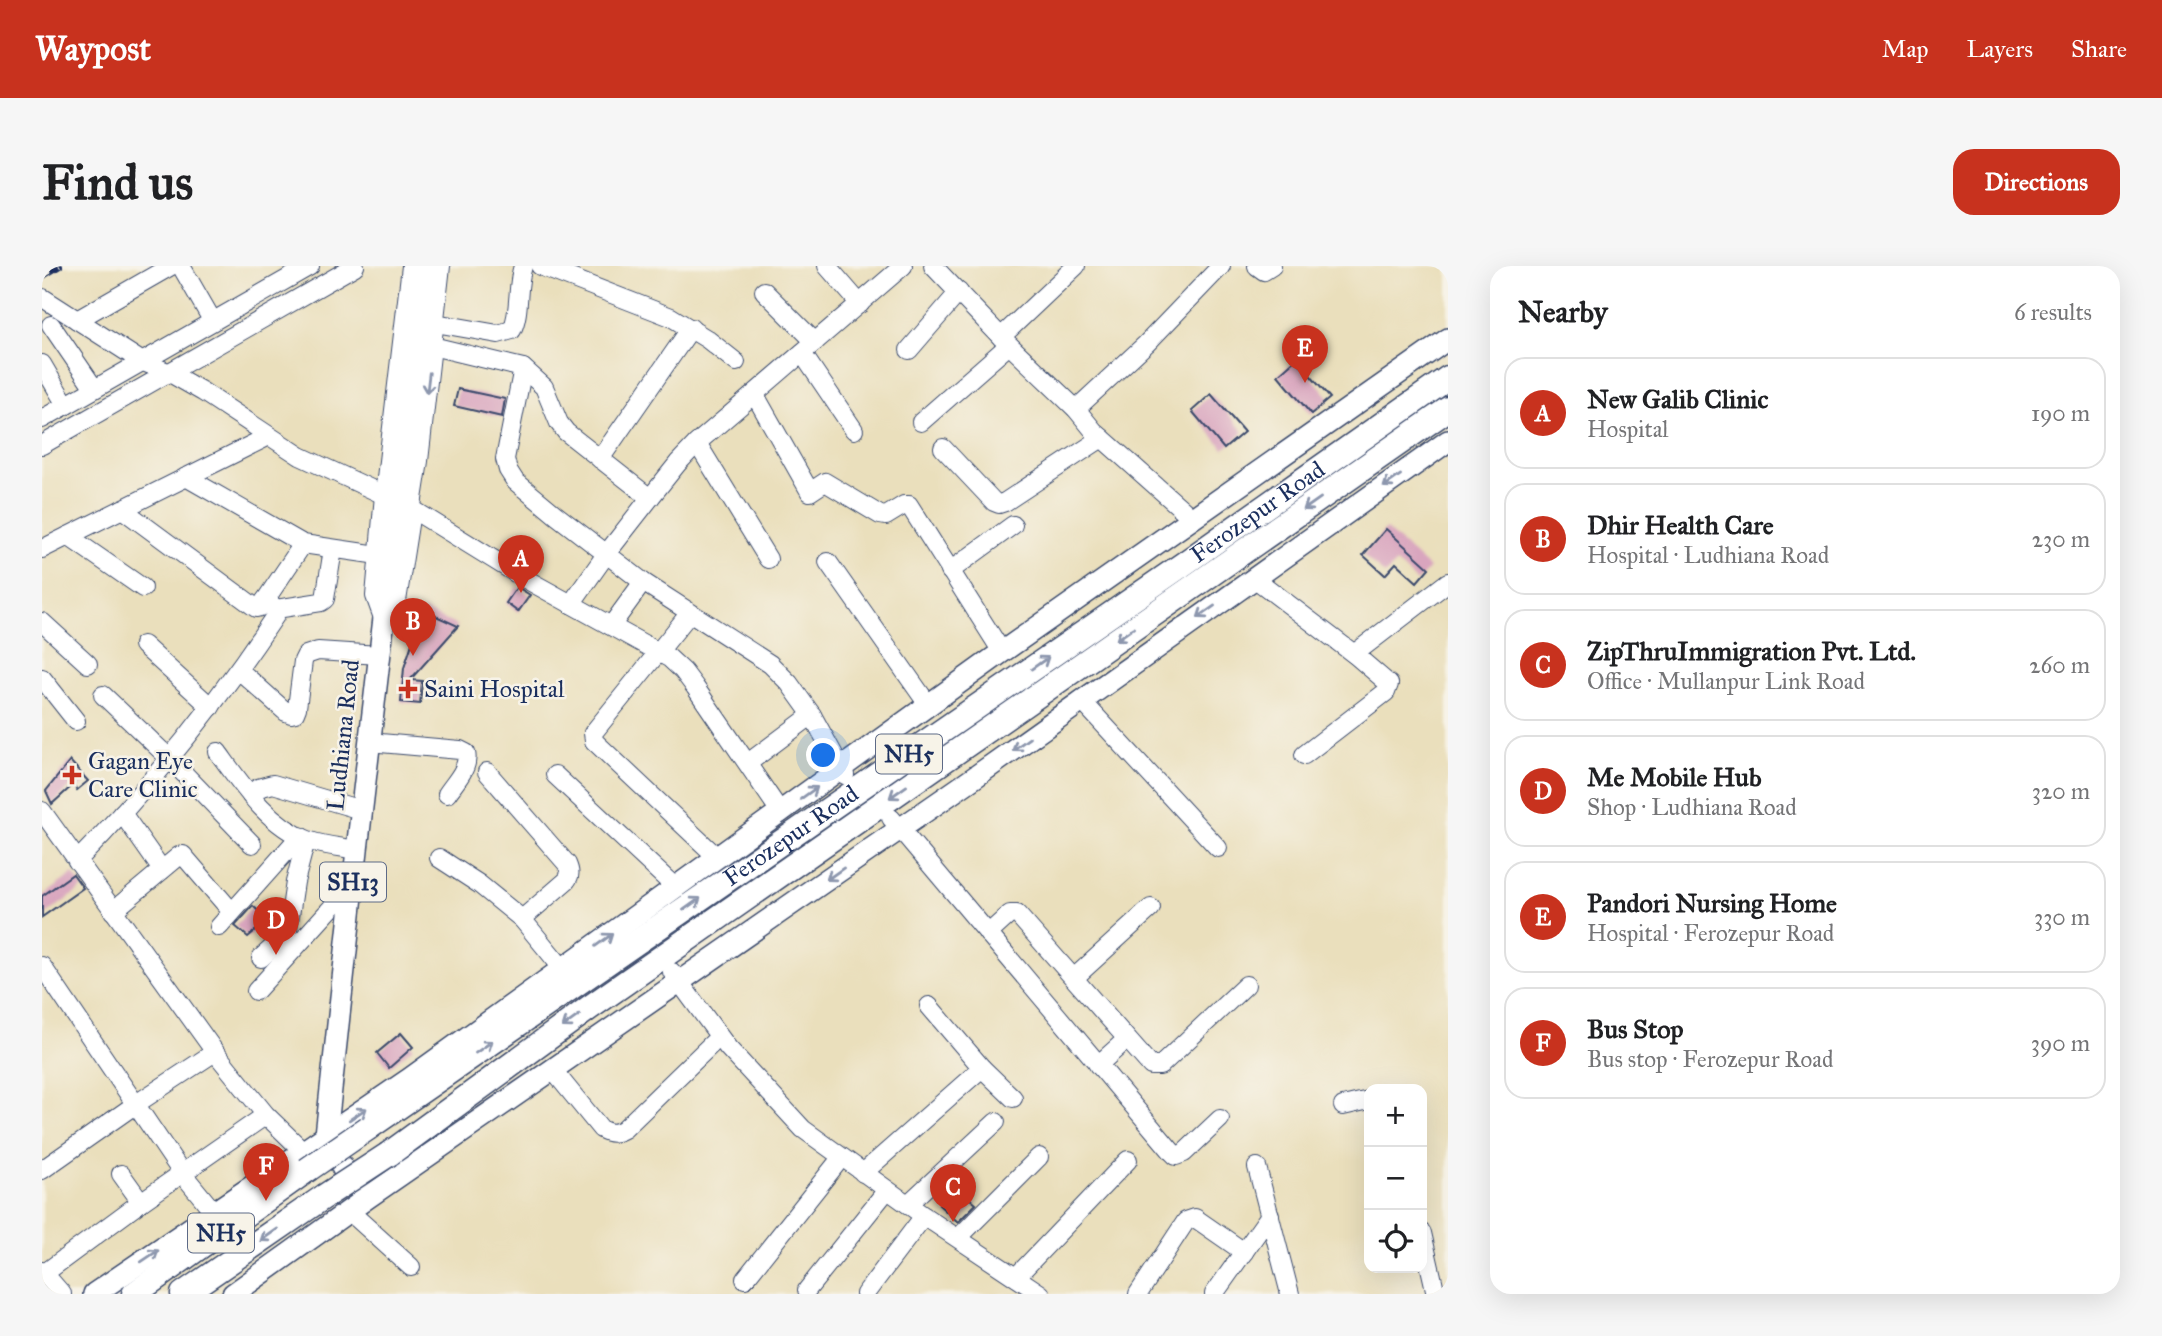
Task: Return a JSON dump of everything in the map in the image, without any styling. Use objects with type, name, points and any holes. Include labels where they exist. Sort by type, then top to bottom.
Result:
[{"type":"highway","name":"Ferozepur Road","points":[[134,1294],[305,1161],[368,1128],[1448,378]]},
{"type":"highway","name":"NH5","points":[[184,1294],[389,1154],[589,1008],[1448,409]]},
{"type":"main road","name":"Ludhiana Road","points":[[326,1135],[425,266]]},
{"type":"main road","points":[[94,1294],[214,1212],[305,1161],[326,1135],[563,969],[635,923],[676,888],[844,772],[1002,652],[1448,339]]},
{"type":"main road","points":[[233,1294],[552,1069],[676,977],[897,823],[1081,700],[1448,441]]},
{"type":"main road","points":[[326,1135],[343,1169],[367,1198]]},
{"type":"street","points":[[77,320],[171,266]]},
{"type":"street","points":[[181,266],[212,320]]},
{"type":"street","points":[[42,419],[309,266]]},
{"type":"street","points":[[42,445],[355,266]]},
{"type":"street","points":[[411,266],[383,495],[374,596],[383,618],[397,601],[412,509],[441,266]]},
{"type":"street","points":[[435,323],[498,334],[512,330],[523,266]]},
{"type":"street","points":[[540,266],[671,317],[691,328],[736,362]]},
{"type":"street","points":[[827,266],[860,304]]},
{"type":"street","points":[[570,604],[650,498],[697,443],[903,266]]},
{"type":"street","points":[[933,266],[1102,438],[1192,518]]},
{"type":"street","points":[[921,422],[1005,341],[1076,266]]},
{"type":"street","points":[[1076,410],[1146,344],[1221,266]]},
{"type":"street","points":[[1257,266],[1264,271],[1272,266]]},
{"type":"street","points":[[764,291],[808,347],[854,430]]},
{"type":"street","points":[[909,350],[959,292]]},
{"type":"street","points":[[43,298],[141,361],[170,373],[203,392],[300,456],[383,495]]},
{"type":"street","points":[[51,325],[94,388]]},
{"type":"street","points":[[600,459],[691,328]]},
{"type":"street","points":[[432,346],[523,368],[544,387],[559,423],[566,432],[650,498]]},
{"type":"street","points":[[42,365],[66,405]]},
{"type":"street","points":[[523,368],[505,458],[515,481],[643,582],[689,614],[746,646],[770,664],[789,683],[812,715],[844,772]]},
{"type":"street","points":[[755,395],[810,492],[825,482],[886,516],[904,505],[909,505],[1002,652]]},
{"type":"street","points":[[42,549],[269,436]]},
{"type":"street","points":[[943,448],[994,502],[999,504],[1102,438]]},
{"type":"street","points":[[697,443],[768,559]]},
{"type":"street","points":[[186,477],[303,544],[378,555]]},
{"type":"street","points":[[122,509],[256,608],[325,599],[333,549]]},
{"type":"street","points":[[412,509],[490,558],[658,652],[683,671],[781,813]]},
{"type":"street","points":[[950,571],[1013,525]]},
{"type":"street","points":[[68,536],[143,588]]},
{"type":"street","points":[[77,861],[169,758],[239,670],[275,616],[271,604],[303,544]]},
{"type":"street","points":[[828,562],[929,706]]},
{"type":"street","points":[[1254,578],[1354,654],[1387,681],[1389,688],[1304,755]]},
{"type":"street","points":[[611,626],[643,582]]},
{"type":"street","points":[[1354,654],[1448,582]]},
{"type":"street","points":[[689,614],[592,736],[594,741],[718,858]]},
{"type":"street","points":[[42,622],[88,664]]},
{"type":"street","points":[[143,645],[211,707]]},
{"type":"street","points":[[239,670],[290,714],[295,713],[297,708],[306,655],[318,651],[379,655]]},
{"type":"street","points":[[42,678],[76,721]]},
{"type":"street","points":[[103,695],[169,758],[252,844]]},
{"type":"street","points":[[1081,700],[1218,848]]},
{"type":"street","points":[[748,762],[812,715]]},
{"type":"street","points":[[369,742],[460,750],[466,753],[466,765],[447,794]]},
{"type":"street","points":[[218,752],[269,816],[303,838],[357,850]]},
{"type":"street","points":[[487,772],[570,870],[566,881],[522,919]]},
{"type":"street","points":[[555,775],[676,888]]},
{"type":"street","points":[[251,796],[258,788],[273,784],[361,810]]},
{"type":"street","points":[[42,811],[50,837],[77,861],[215,1052],[305,1161]]},
{"type":"street","points":[[122,813],[162,870]]},
{"type":"street","points":[[897,823],[1176,1156],[1184,1153],[1220,1119]]},
{"type":"street","points":[[219,927],[303,838]]},
{"type":"street","points":[[261,958],[282,939],[288,929],[303,838]]},
{"type":"street","points":[[113,911],[179,856],[186,857],[232,912]]},
{"type":"street","points":[[439,858],[479,884],[522,919],[563,969]]},
{"type":"street","points":[[256,990],[353,884]]},
{"type":"street","points":[[1073,978],[1151,908]]},
{"type":"street","points":[[988,934],[1010,914],[1017,914],[1151,1066],[1160,1066],[1246,985]]},
{"type":"street","points":[[42,966],[182,1173],[214,1212]]},
{"type":"street","points":[[676,977],[719,1037],[803,1129],[924,1216],[1041,1294]]},
{"type":"street","points":[[929,1006],[982,1068],[1013,1098]]},
{"type":"street","points":[[552,1069],[601,1129],[608,1133],[617,1133],[719,1037]]},
{"type":"street","points":[[1098,1065],[1127,1039]]},
{"type":"street","points":[[42,1170],[215,1052]]},
{"type":"street","points":[[863,1173],[982,1068]]},
{"type":"street","points":[[1343,1106],[1364,1101]]},
{"type":"street","points":[[62,1294],[43,1273],[266,1115]]},
{"type":"street","points":[[908,1204],[996,1122]]},
{"type":"street","points":[[958,1238],[1040,1157]]},
{"type":"street","points":[[745,1279],[841,1158]]},
{"type":"street","points":[[1016,1277],[1128,1160]]},
{"type":"street","points":[[1257,1167],[1290,1294]]},
{"type":"street","points":[[121,1174],[141,1202]]},
{"type":"street","points":[[807,1290],[887,1189]]},
{"type":"street","points":[[349,1211],[411,1267]]},
{"type":"street","points":[[865,1294],[924,1216]]},
{"type":"street","points":[[1214,1294],[1270,1216]]},
{"type":"street","points":[[1138,1294],[1190,1218],[1195,1218],[1244,1252]]},
{"type":"street","points":[[1427,1255],[1436,1294]]},
{"type":"building","points":[[1296,359],[1330,398],[1311,414],[1278,375]]},
{"type":"building","points":[[458,389],[505,399],[502,417],[454,406]]},
{"type":"building","points":[[1211,394],[1244,432],[1224,449],[1192,411]]},
{"type":"building","points":[[1386,529],[1429,568],[1417,582],[1396,563],[1385,575],[1363,555]]},
{"type":"building","points":[[517,587],[530,595],[518,612],[506,603]]},
{"type":"building","points":[[423,610],[458,626],[410,680],[422,681],[420,704],[401,702],[404,668]]},
{"type":"building","points":[[70,761],[88,781],[77,790],[73,785],[52,804],[46,791]]},
{"type":"building","points":[[73,874],[83,888],[42,917],[42,896]]},
{"type":"building","points":[[253,906],[268,920],[248,937],[235,926]]},
{"type":"building","points":[[401,1033],[413,1047],[389,1068],[377,1053]]},
{"type":"building","points":[[955,1186],[976,1204],[958,1222],[939,1205]]},
{"type":"railway","points":[[42,277],[60,266]]},
{"type":"place","name":"Pandori Nursing Home","points":[[1305,383]]},
{"type":"place","name":"New Galib Clinic","points":[[521,593]]},
{"type":"place","name":"Dhir Health Care","points":[[413,656]]},
{"type":"place","name":"Saini Hospital","points":[[408,689]]},
{"type":"place","name":"Gagan Eye Care Clinic","points":[[72,775]]},
{"type":"place","name":"Me Mobile Hub","points":[[276,955]]},
{"type":"place","name":"Bus Stop","points":[[266,1201]]},
{"type":"place","name":"ZipThruImmigration Pvt. Ltd.","points":[[953,1222]]}]
